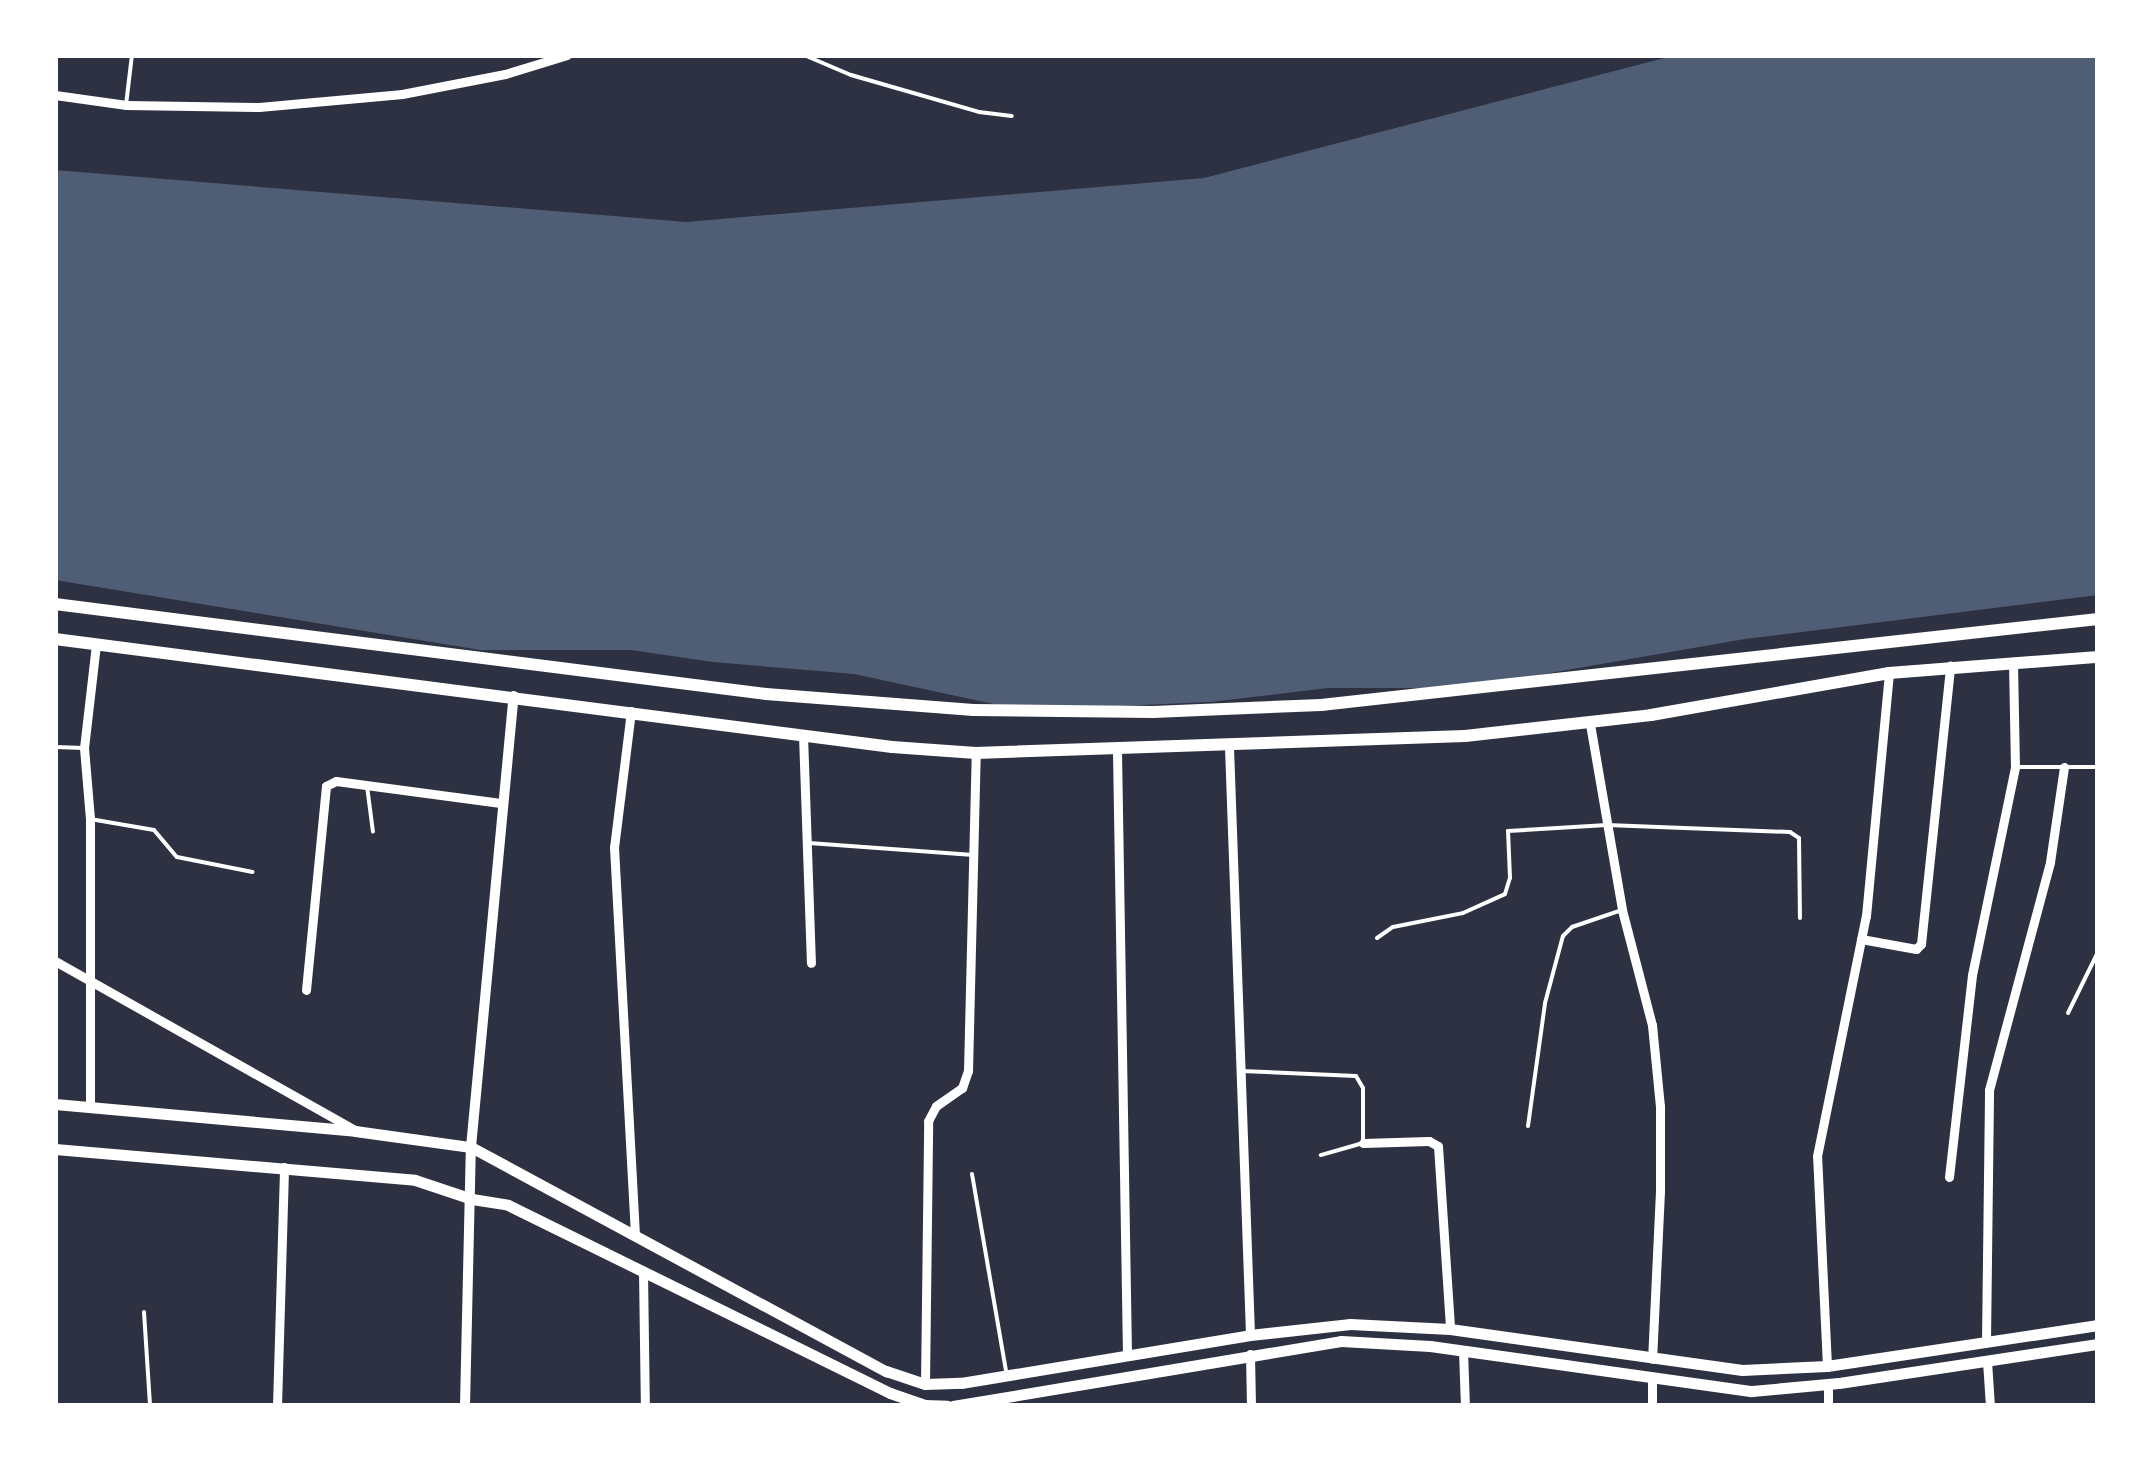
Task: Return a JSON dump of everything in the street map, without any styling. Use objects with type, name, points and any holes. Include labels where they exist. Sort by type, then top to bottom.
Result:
[{"type":"main road","points":[[55,604],[766,694],[973,710],[1153,712],[1321,704],[2098,619]]},
{"type":"main road","points":[[55,639],[803,736],[976,754],[1465,736],[1590,724],[1889,673],[2098,656]]},
{"type":"main road","points":[[55,1104],[355,1131],[471,1147],[886,1370],[924,1384],[1008,1375],[1250,1334],[1350,1324],[1450,1329],[1742,1370],[1827,1366],[2098,1326]]},
{"type":"main road","points":[[55,1149],[415,1180],[472,1199],[508,1205],[890,1393],[924,1406],[950,1406],[1341,1341],[1463,1350],[1752,1391],[1828,1384],[2098,1344]]},
{"type":"street","points":[[55,95],[126,105],[259,107],[402,94],[505,74],[566,55]]},
{"type":"street","points":[[90,1106],[90,819],[84,748],[96,644]]},
{"type":"street","points":[[1949,1178],[1972,975],[2015,767],[2013,662]]},
{"type":"street","points":[[1861,939],[1916,949],[1921,944],[1950,666]]},
{"type":"street","points":[[1827,1366],[1817,1156],[1861,939],[1889,673]]},
{"type":"street","points":[[465,1406],[471,1147],[500,803],[514,696]]},
{"type":"street","points":[[631,712],[614,847],[635,1232]]},
{"type":"street","points":[[1590,724],[1622,910],[1652,1025],[1660,1106],[1652,1359]]},
{"type":"street","points":[[803,736],[811,963]]},
{"type":"street","points":[[1229,747],[1250,1334]]},
{"type":"street","points":[[1117,751],[1127,1354]]},
{"type":"street","points":[[924,1384],[928,1121],[936,1106],[962,1088],[968,1071],[976,754]]},
{"type":"street","points":[[1986,1341],[1989,1090],[2050,862],[2064,767]]},
{"type":"street","points":[[306,990],[322,794],[336,781],[500,803]]},
{"type":"street","points":[[55,961],[355,1131]]},
{"type":"street","points":[[1363,1144],[1416,1141],[1438,1146],[1450,1329]]},
{"type":"street","points":[[277,1406],[284,1168]]},
{"type":"street","points":[[644,1272],[645,1406]]},
{"type":"street","points":[[1463,1350],[1464,1406]]},
{"type":"street","points":[[1250,1354],[1251,1406]]},
{"type":"street","points":[[1987,1361],[1990,1406]]},
{"type":"street","points":[[1652,1377],[1652,1406]]},
{"type":"street","points":[[1828,1384],[1828,1406]]},
{"type":"lane","points":[[126,105],[132,55]]},
{"type":"lane","points":[[804,55],[851,76],[979,112],[1012,116]]},
{"type":"lane","points":[[55,747],[84,748]]},
{"type":"lane","points":[[2015,767],[2098,767]]},
{"type":"lane","points":[[367,786],[373,832]]},
{"type":"lane","points":[[90,819],[154,830],[177,856],[253,872]]},
{"type":"lane","points":[[1377,938],[1393,927],[1463,912],[1505,894],[1510,878],[1508,831],[1607,825],[1790,832],[1799,838],[1800,918]]},
{"type":"lane","points":[[804,843],[974,855]]},
{"type":"lane","points":[[1528,1126],[1545,1004],[1563,936],[1572,927],[1622,910]]},
{"type":"lane","points":[[1240,1071],[1356,1076],[1363,1088],[1363,1144],[1321,1154]]},
{"type":"lane","points":[[972,1174],[1008,1375]]},
{"type":"lane","points":[[144,1312],[150,1406]]},
{"type":"path","points":[[2068,1013],[2098,952]]},
{"type":"water","points":[[1676,55],[2098,55],[2098,595],[1745,639],[1463,688],[1328,688],[1210,702],[1119,706],[998,705],[854,674],[713,662],[631,650],[480,650],[55,580],[55,170],[686,222],[1204,178]]}]
